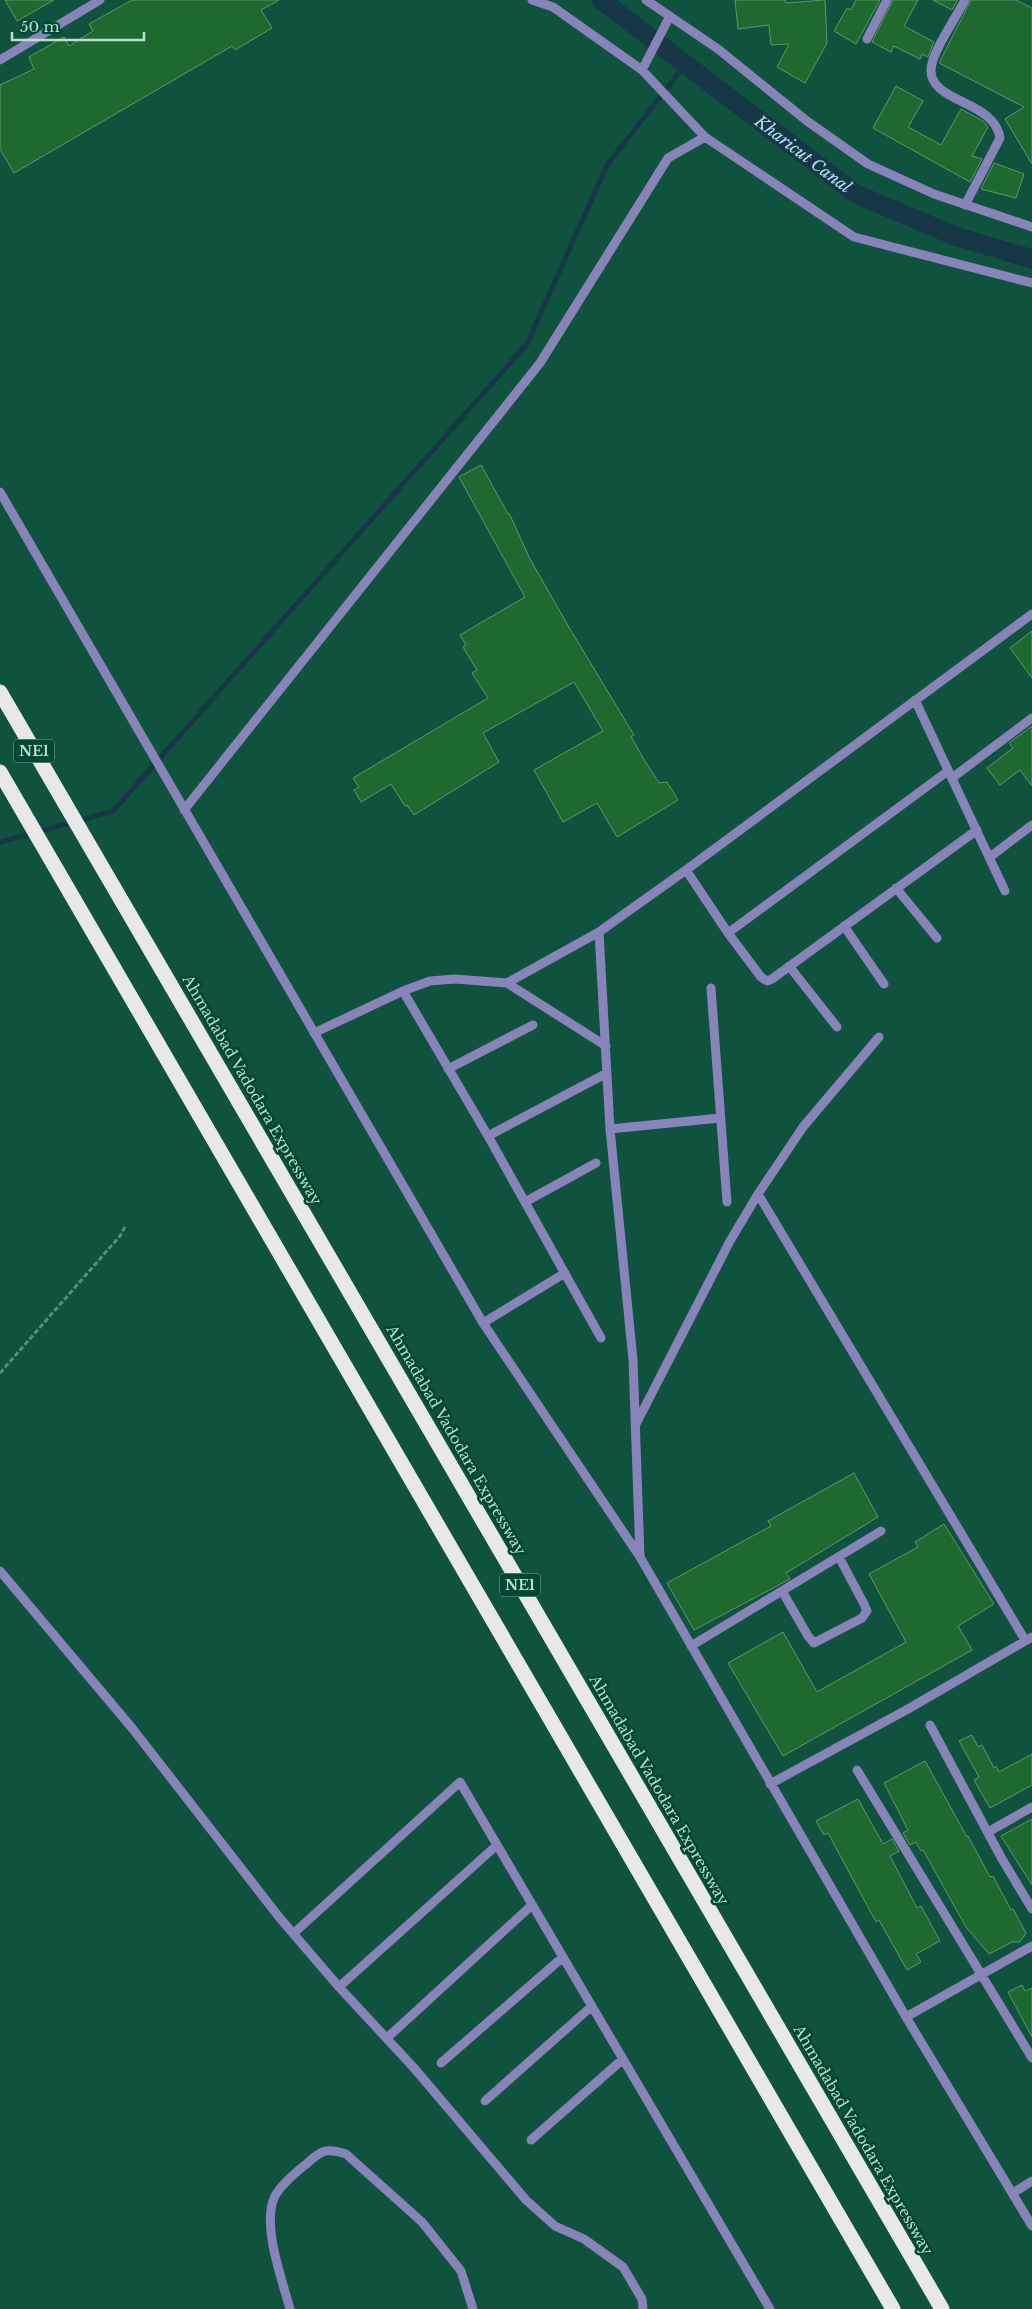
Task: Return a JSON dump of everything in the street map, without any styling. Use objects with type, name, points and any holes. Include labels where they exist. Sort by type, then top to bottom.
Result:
[{"type":"highway","name":"Ahmadabad Vadodara Expressway","points":[[0,692],[942,2309]]},
{"type":"highway","name":"NE1","points":[[0,772],[893,2309]]},
{"type":"street","points":[[0,60],[100,0]]},
{"type":"street","points":[[532,0],[553,7],[642,70],[705,137],[854,237],[1032,283]]},
{"type":"street","points":[[646,0],[718,49],[807,121],[868,164],[934,194],[1032,227]]},
{"type":"street","points":[[867,39],[887,0]]},
{"type":"street","points":[[965,205],[1000,138],[998,128],[993,120],[942,90],[933,81],[931,68],[937,52],[966,0]]},
{"type":"street","points":[[642,70],[670,16]]},
{"type":"street","points":[[184,810],[540,363],[668,158],[705,137]]},
{"type":"street","points":[[0,492],[483,1324],[640,1557],[906,2017],[1032,2226]]},
{"type":"street","points":[[507,983],[599,932],[686,870],[1032,614]]},
{"type":"street","points":[[915,700],[1006,891]]},
{"type":"street","points":[[728,933],[1032,718]]},
{"type":"street","points":[[990,857],[1032,825]]},
{"type":"street","points":[[686,870],[728,933],[762,978],[767,980],[977,830]]},
{"type":"street","points":[[896,888],[937,938]]},
{"type":"street","points":[[844,926],[884,984]]},
{"type":"street","points":[[599,932],[610,1129],[632,1360],[640,1557]]},
{"type":"street","points":[[789,966],[837,1027]]},
{"type":"street","points":[[314,1033],[403,991],[430,981],[455,979],[507,983],[606,1046]]},
{"type":"street","points":[[711,988],[727,1202]]},
{"type":"street","points":[[403,991],[488,1136],[601,1338]]},
{"type":"street","points":[[448,1069],[533,1025]]},
{"type":"street","points":[[636,1424],[730,1240],[758,1194],[803,1128],[879,1037]]},
{"type":"street","points":[[488,1136],[607,1073]]},
{"type":"street","points":[[610,1129],[720,1118]]},
{"type":"street","points":[[525,1202],[596,1163]]},
{"type":"street","points":[[758,1194],[1029,1638],[908,1710],[770,1784]]},
{"type":"street","points":[[483,1324],[565,1273]]},
{"type":"street","points":[[690,1646],[881,1531]]},
{"type":"street","points":[[782,1591],[814,1643],[862,1618],[866,1611],[864,1604],[839,1557]]},
{"type":"street","points":[[0,1571],[132,1728],[279,1917],[339,1987],[387,2038],[526,2200],[555,2226],[584,2239],[623,2267],[642,2299],[643,2309]]},
{"type":"street","points":[[930,1725],[1031,1907]]},
{"type":"street","points":[[857,1770],[1032,2058]]},
{"type":"street","points":[[294,1933],[460,1782],[770,2309]]},
{"type":"street","points":[[988,1832],[1032,1807]]},
{"type":"street","points":[[339,1987],[497,1845]]},
{"type":"street","points":[[387,2038],[532,1905]]},
{"type":"street","points":[[906,2017],[1032,1946]]},
{"type":"street","points":[[441,2063],[563,1957]]},
{"type":"street","points":[[485,2101],[592,2006]]},
{"type":"street","points":[[531,2140],[623,2059]]},
{"type":"street","points":[[290,2309],[273,2240],[270,2214],[276,2195],[297,2172],[320,2152],[331,2149],[346,2154],[422,2222],[461,2270],[473,2309]]},
{"type":"street","points":[[1013,2193],[1032,2181]]},
{"type":"path","points":[[0,1373],[120,1236],[126,1225]]},
{"type":"building","points":[[5,0],[54,0],[17,21]]},
{"type":"building","points":[[132,0],[279,0],[261,10],[272,28],[235,50],[232,46],[14,173],[0,149],[0,85],[34,69],[29,57],[64,37],[69,46],[93,31],[89,24]]},
{"type":"building","points":[[735,0],[785,0],[786,3],[825,0],[827,43],[805,83],[777,67],[789,44],[771,45],[769,25],[738,29]]},
{"type":"building","points":[[856,0],[880,0],[856,44],[834,31],[847,8],[851,10]]},
{"type":"building","points":[[893,0],[918,0],[904,26],[934,42],[928,57],[922,54],[920,59],[894,46],[891,52],[872,42]]},
{"type":"building","points":[[933,0],[958,0],[952,10]]},
{"type":"building","points":[[971,0],[1016,0],[1032,8],[1032,164],[1005,119],[1024,107],[939,63]]},
{"type":"building","points":[[896,86],[923,101],[908,127],[941,145],[961,109],[983,121],[988,127],[972,156],[982,159],[970,182],[873,128]]},
{"type":"building","points":[[994,163],[1024,174],[1016,198],[981,189]]},
{"type":"building","points":[[481,465],[509,513],[530,559],[634,735],[631,737],[645,761],[659,783],[667,782],[678,800],[617,837],[597,803],[563,822],[534,770],[603,731],[574,682],[483,733],[499,762],[414,815],[407,805],[405,806],[391,784],[361,802],[354,790],[359,787],[353,778],[488,698],[472,673],[477,670],[463,647],[466,645],[460,635],[525,597],[459,477]]},
{"type":"building","points":[[1032,631],[1032,678],[1010,648]]},
{"type":"building","points":[[1032,726],[1032,786],[1020,770],[1000,785],[987,768],[1013,748],[1009,743]]},
{"type":"building","points":[[854,1473],[878,1517],[786,1573],[790,1579],[694,1630],[667,1583],[771,1526],[768,1521]]},
{"type":"building","points":[[944,1524],[994,1604],[958,1626],[972,1650],[783,1756],[728,1663],[783,1632],[817,1692],[906,1642],[869,1574],[918,1547],[915,1542]]},
{"type":"building","points":[[972,1735],[978,1747],[982,1745],[994,1768],[996,1766],[999,1772],[1032,1754],[1032,1785],[990,1808],[974,1780],[979,1777],[959,1741]]},
{"type":"building","points":[[925,1761],[990,1877],[993,1876],[1026,1933],[1020,1942],[1012,1942],[989,1954],[966,1927],[923,1850],[921,1851],[916,1842],[910,1845],[903,1833],[908,1830],[884,1783]]},
{"type":"building","points":[[858,1799],[883,1844],[892,1839],[899,1851],[890,1856],[917,1908],[921,1906],[940,1941],[916,1954],[921,1962],[907,1970],[879,1920],[876,1922],[828,1833],[824,1835],[816,1821]]},
{"type":"building","points":[[1032,1819],[1032,1885],[1001,1836]]},
{"type":"building","points":[[1022,1985],[1025,1991],[1032,1988],[1032,2037],[1008,1992]]},
{"type":"waterway","name":"Kharicut Canal","points":[[601,0],[856,194],[955,236],[1032,259]]},
{"type":"waterway","points":[[0,842],[113,811],[527,344],[607,165],[685,65]]}]
